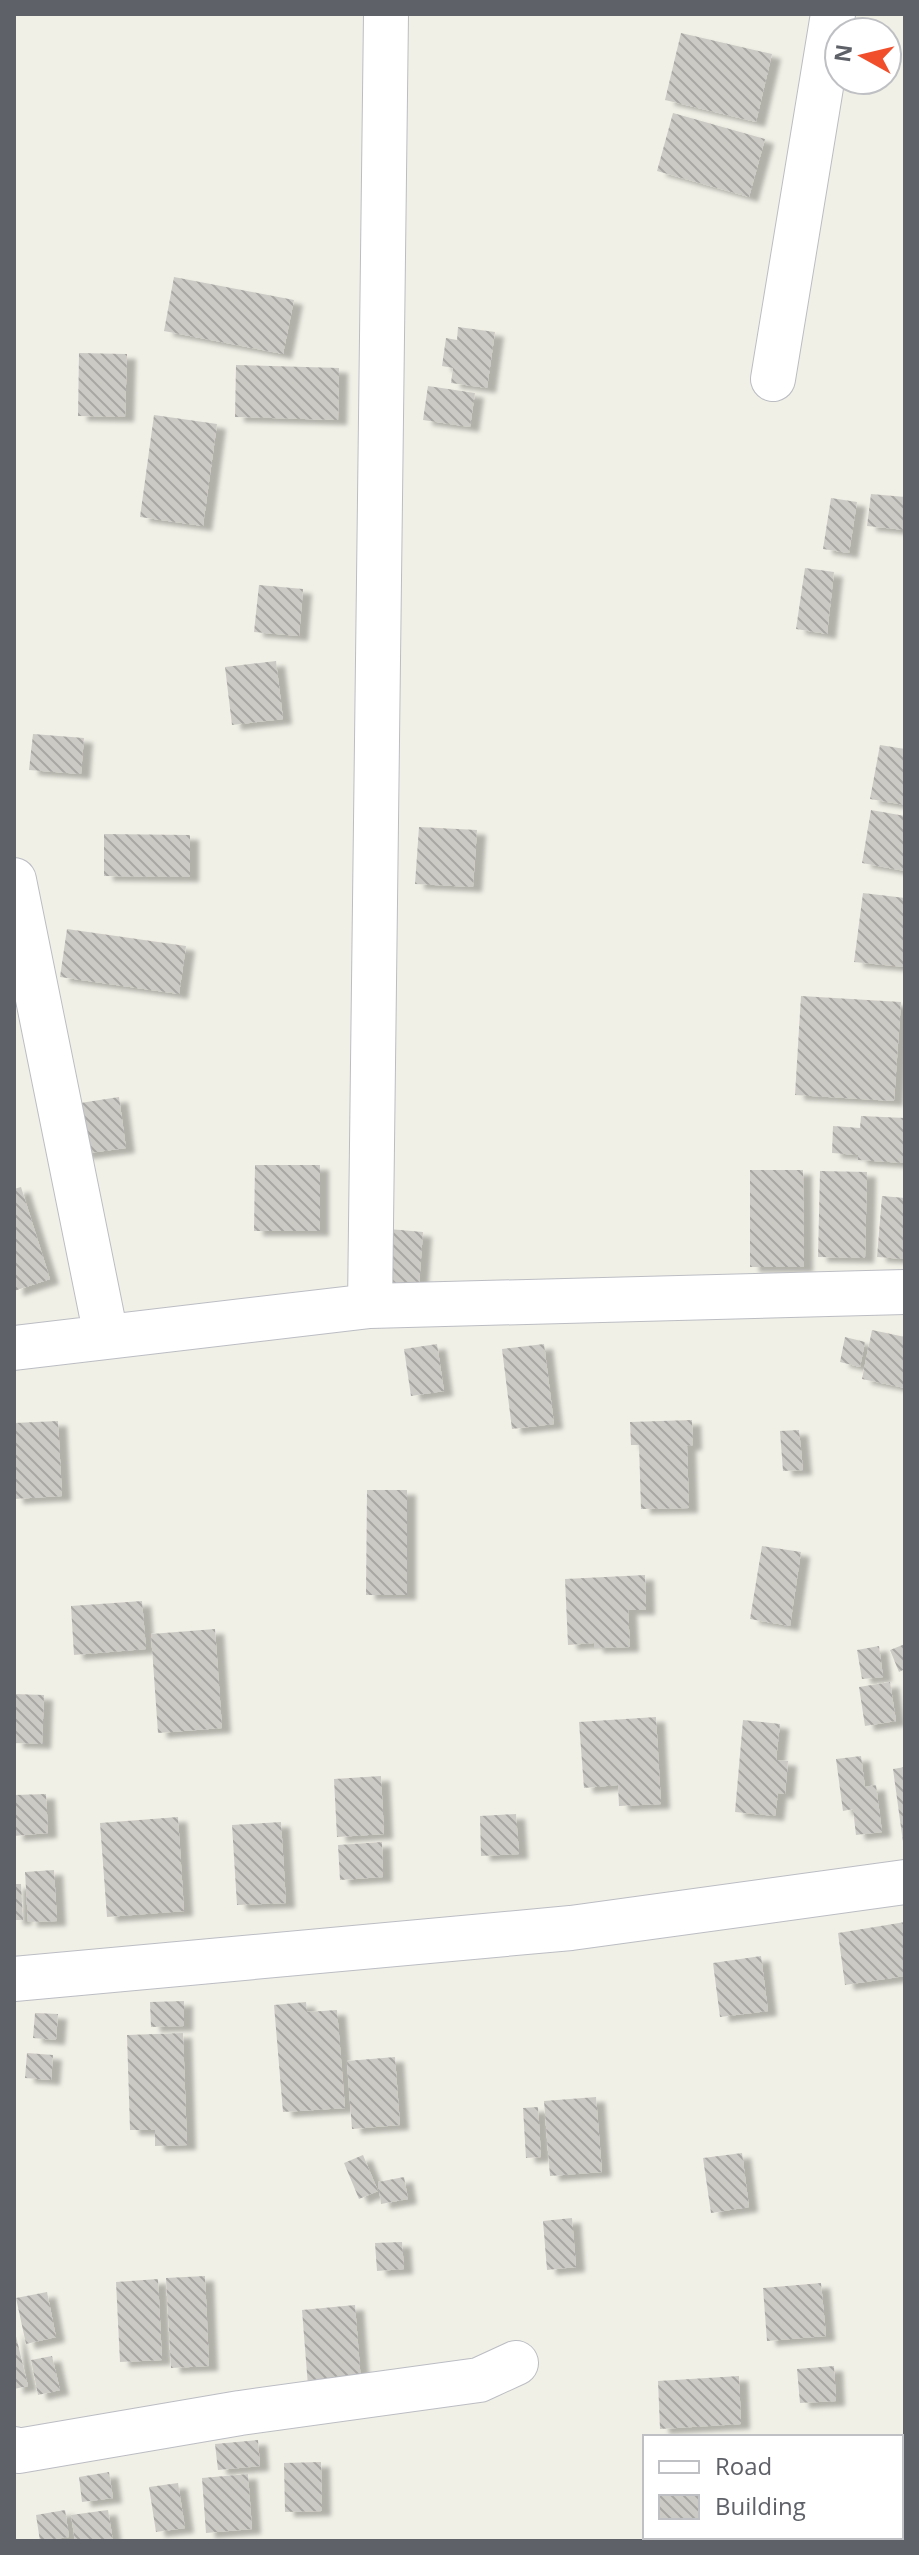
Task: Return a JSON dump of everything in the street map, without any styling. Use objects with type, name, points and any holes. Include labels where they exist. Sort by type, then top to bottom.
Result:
[{"type":"street","points":[[370,1306],[386,14]]},
{"type":"street","points":[[773,379],[833,14]]},
{"type":"street","points":[[14,880],[106,1336]]},
{"type":"street","points":[[14,1348],[370,1306],[905,1292]]},
{"type":"street","points":[[14,1979],[571,1928],[905,1882]]},
{"type":"street","points":[[14,2449],[240,2413],[479,2380],[516,2363]]},
{"type":"building","points":[[681,33],[772,54],[756,122],[665,100]]},
{"type":"building","points":[[673,113],[765,139],[749,197],[657,171]]},
{"type":"building","points":[[174,277],[294,300],[283,354],[164,331]]},
{"type":"building","points":[[458,327],[495,332],[487,388],[451,383],[453,368],[442,366],[446,338],[457,340]]},
{"type":"building","points":[[79,353],[127,354],[125,417],[78,416]]},
{"type":"building","points":[[236,365],[339,368],[338,420],[235,417]]},
{"type":"building","points":[[428,386],[475,393],[470,427],[423,420]]},
{"type":"building","points":[[154,415],[217,424],[203,526],[140,517]]},
{"type":"building","points":[[871,494],[905,497],[905,530],[867,526]]},
{"type":"building","points":[[831,498],[857,502],[849,553],[823,549]]},
{"type":"building","points":[[805,568],[834,572],[827,634],[796,629]]},
{"type":"building","points":[[259,585],[303,589],[299,636],[254,632]]},
{"type":"building","points":[[276,661],[283,719],[232,725],[225,667]]},
{"type":"building","points":[[33,734],[84,738],[81,774],[29,770]]},
{"type":"building","points":[[880,745],[905,749],[905,805],[870,799]]},
{"type":"building","points":[[871,810],[905,816],[905,871],[862,863]]},
{"type":"building","points":[[419,827],[477,830],[473,887],[415,884]]},
{"type":"building","points":[[104,834],[190,835],[190,877],[104,876]]},
{"type":"building","points":[[863,893],[905,898],[905,967],[854,962]]},
{"type":"building","points":[[67,929],[186,946],[179,994],[60,977]]},
{"type":"building","points":[[801,996],[901,1002],[894,1101],[795,1095]]},
{"type":"building","points":[[119,1097],[126,1148],[82,1154],[74,1104]]},
{"type":"building","points":[[861,1116],[905,1118],[905,1163],[858,1160],[858,1155],[832,1153],[833,1126],[860,1128]]},
{"type":"building","points":[[255,1165],[320,1165],[320,1231],[254,1231]]},
{"type":"building","points":[[750,1170],[803,1170],[804,1267],[750,1267]]},
{"type":"building","points":[[820,1171],[867,1172],[865,1258],[818,1257]]},
{"type":"building","points":[[21,1187],[50,1279],[14,1291],[14,1189]]},
{"type":"building","points":[[882,1196],[905,1198],[905,1259],[877,1257]]},
{"type":"building","points":[[389,1229],[423,1232],[419,1285],[384,1282]]},
{"type":"building","points":[[872,1330],[905,1337],[905,1388],[862,1379]]},
{"type":"building","points":[[845,1337],[865,1342],[860,1367],[840,1362]]},
{"type":"building","points":[[437,1344],[444,1391],[411,1396],[404,1349]]},
{"type":"building","points":[[544,1344],[554,1424],[512,1429],[502,1349]]},
{"type":"building","points":[[692,1420],[693,1445],[687,1446],[689,1508],[641,1509],[639,1445],[631,1445],[630,1422]]},
{"type":"building","points":[[58,1421],[62,1496],[14,1499],[14,1423]]},
{"type":"building","points":[[799,1430],[803,1470],[783,1471],[780,1431]]},
{"type":"building","points":[[367,1490],[407,1490],[407,1595],[366,1595]]},
{"type":"building","points":[[762,1546],[801,1552],[790,1626],[750,1619]]},
{"type":"building","points":[[645,1575],[646,1610],[628,1610],[630,1647],[594,1648],[594,1643],[568,1645],[565,1579]]},
{"type":"building","points":[[142,1601],[146,1649],[74,1655],[71,1606]]},
{"type":"building","points":[[215,1629],[222,1728],[158,1733],[151,1634]]},
{"type":"building","points":[[905,1644],[905,1669],[899,1672],[890,1650]]},
{"type":"building","points":[[879,1646],[883,1677],[862,1679],[857,1650]]},
{"type":"building","points":[[890,1682],[896,1721],[865,1726],[859,1687]]},
{"type":"building","points":[[14,1694],[44,1695],[42,1744],[14,1743]]},
{"type":"building","points":[[656,1717],[661,1804],[619,1806],[618,1785],[584,1788],[579,1722]]},
{"type":"building","points":[[743,1720],[780,1724],[776,1760],[788,1761],[785,1794],[778,1793],[775,1816],[735,1812]]},
{"type":"building","points":[[861,1756],[865,1787],[876,1785],[882,1832],[856,1835],[853,1809],[843,1811],[836,1759]]},
{"type":"building","points":[[905,1767],[905,1842],[903,1842],[893,1769]]},
{"type":"building","points":[[381,1776],[384,1834],[337,1837],[334,1779]]},
{"type":"building","points":[[46,1794],[48,1833],[14,1836],[14,1795]]},
{"type":"building","points":[[516,1814],[519,1854],[481,1856],[480,1816]]},
{"type":"building","points":[[178,1817],[184,1911],[107,1917],[100,1823]]},
{"type":"building","points":[[281,1822],[286,1903],[237,1905],[232,1825]]},
{"type":"building","points":[[382,1842],[383,1877],[340,1880],[338,1845]]},
{"type":"building","points":[[54,1870],[57,1921],[28,1922],[25,1872]]},
{"type":"building","points":[[14,1884],[21,1884],[23,1920],[14,1920]]},
{"type":"building","points":[[905,1922],[905,1976],[845,1985],[838,1933]]},
{"type":"building","points":[[761,1956],[768,2011],[720,2017],[713,1963]]},
{"type":"building","points":[[184,2001],[184,2026],[151,2027],[150,2002]]},
{"type":"building","points":[[306,2002],[307,2012],[337,2010],[345,2108],[283,2112],[274,2005]]},
{"type":"building","points":[[35,2013],[58,2014],[56,2040],[33,2038]]},
{"type":"building","points":[[183,2033],[187,2145],[155,2146],[155,2130],[130,2130],[127,2035]]},
{"type":"building","points":[[27,2053],[53,2055],[51,2080],[25,2078]]},
{"type":"building","points":[[395,2057],[400,2125],[352,2129],[347,2061]]},
{"type":"building","points":[[596,2097],[602,2172],[550,2176],[544,2101]]},
{"type":"building","points":[[538,2107],[541,2157],[526,2158],[523,2108]]},
{"type":"building","points":[[742,2153],[749,2207],[711,2213],[703,2158]]},
{"type":"building","points":[[363,2155],[378,2191],[359,2199],[344,2163]]},
{"type":"building","points":[[404,2177],[408,2199],[381,2204],[378,2182]]},
{"type":"building","points":[[572,2218],[576,2267],[547,2270],[543,2221]]},
{"type":"building","points":[[402,2242],[404,2269],[377,2271],[375,2243]]},
{"type":"building","points":[[205,2276],[209,2366],[171,2368],[166,2278]]},
{"type":"building","points":[[158,2279],[162,2360],[120,2362],[116,2282]]},
{"type":"building","points":[[821,2283],[826,2336],[767,2341],[763,2288]]},
{"type":"building","points":[[47,2292],[56,2337],[26,2344],[16,2298]]},
{"type":"building","points":[[355,2305],[361,2382],[308,2386],[302,2310]]},
{"type":"building","points":[[14,2328],[28,2386],[14,2389]]},
{"type":"building","points":[[52,2356],[60,2390],[38,2395],[31,2360]]},
{"type":"building","points":[[834,2366],[836,2401],[800,2403],[797,2369]]},
{"type":"building","points":[[739,2376],[741,2424],[660,2429],[658,2381]]},
{"type":"building","points":[[258,2440],[260,2466],[218,2470],[215,2444]]},
{"type":"building","points":[[321,2462],[322,2511],[285,2512],[284,2463]]},
{"type":"building","points":[[109,2472],[113,2498],[82,2502],[79,2477]]},
{"type":"building","points":[[248,2474],[252,2529],[206,2533],[202,2478]]},
{"type":"building","points":[[178,2483],[185,2528],[156,2532],[149,2487]]},
{"type":"building","points":[[65,2510],[69,2537],[40,2541],[36,2515]]},
{"type":"building","points":[[108,2510],[113,2541],[75,2541],[71,2515]]},
{"type":"building","points":[[650,2539],[748,2539],[748,2541]]}]
